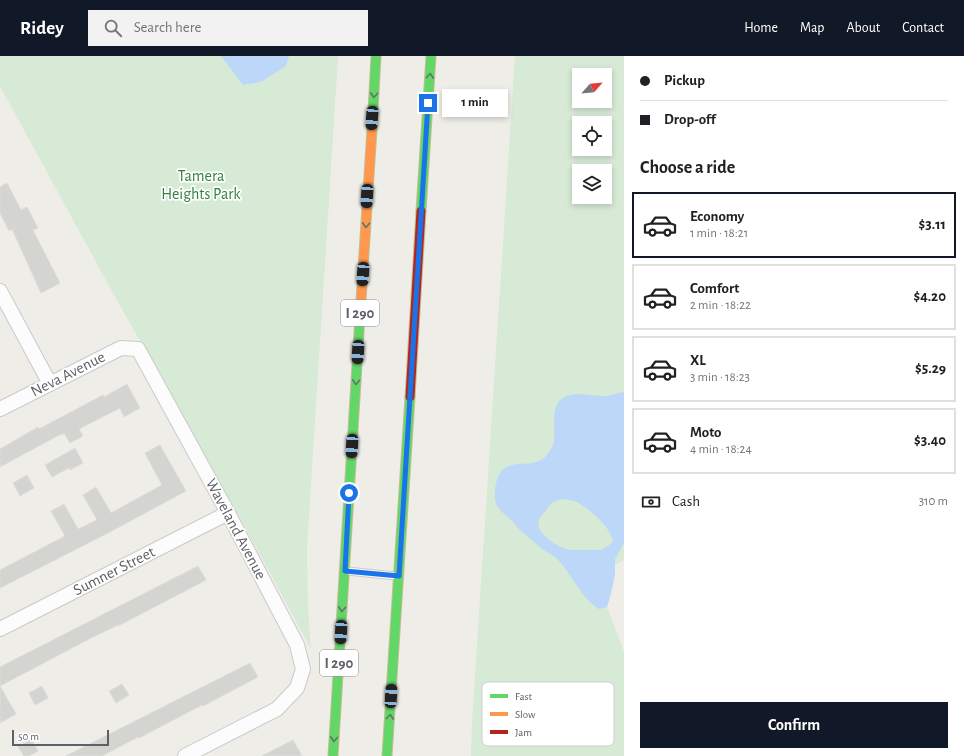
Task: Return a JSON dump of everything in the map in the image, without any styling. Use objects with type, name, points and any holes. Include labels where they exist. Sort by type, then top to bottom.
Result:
[{"type":"highway","name":"I 290","points":[[333,756],[376,56]]},
{"type":"highway","points":[[387,756],[431,56]]},
{"type":"street","points":[[0,291],[50,384]]},
{"type":"street","name":"Neva Avenue","points":[[0,409],[120,348],[138,349]]},
{"type":"street","name":"Waveland Avenue","points":[[138,349],[228,513],[297,645],[303,669],[297,688],[277,709],[185,756]]},
{"type":"street","name":"Sumner Street","points":[[0,629],[228,513]]},
{"type":"lane","points":[[345,571],[399,576]]},
{"type":"green space","name":"Tamera Heights Park","points":[[0,56],[338,56],[307,550],[308,608],[311,649],[238,514],[114,295],[0,86]]},
{"type":"green space","points":[[515,56],[624,56],[624,560],[615,565],[614,581],[607,607],[624,652],[624,756],[471,756]]},
{"type":"water","points":[[221,56],[289,56],[286,66],[261,82],[243,85]]},
{"type":"water","points":[[624,392],[624,543],[615,559],[615,574],[607,607],[599,609],[581,592],[562,564],[556,558],[541,548],[500,510],[495,499],[495,490],[498,476],[504,468],[516,464],[541,460],[549,452],[554,442],[554,415],[561,399],[576,394],[608,396]],"holes":[[[564,499],[579,503],[592,512],[609,531],[613,542],[600,550],[569,550],[553,543],[543,535],[538,525],[539,519],[553,502]]]},
{"type":"building","points":[[7,183],[21,210],[27,207],[38,228],[33,230],[60,283],[41,293],[12,229],[9,231],[0,213],[0,187]]},
{"type":"building","points":[[127,384],[140,408],[124,417],[120,408],[79,429],[83,436],[70,443],[64,433],[61,434],[0,467],[0,449],[38,427],[39,429]]},
{"type":"building","points":[[160,445],[186,491],[0,588],[0,570],[65,536],[51,511],[64,504],[78,529],[97,520],[83,495],[96,487],[111,513],[162,485],[145,453]]},
{"type":"building","points":[[75,448],[83,463],[70,470],[69,468],[52,477],[45,465]]},
{"type":"building","points":[[27,475],[34,488],[20,496],[13,483]]},
{"type":"building","points":[[198,566],[206,580],[0,686],[0,667]]},
{"type":"building","points":[[250,663],[258,677],[203,706],[202,705],[102,756],[66,756]]},
{"type":"building","points":[[122,684],[129,695],[116,703],[109,691]]},
{"type":"building","points":[[0,686],[16,714],[0,723]]},
{"type":"building","points":[[42,686],[48,698],[35,705],[29,693]]},
{"type":"building","points":[[31,739],[38,751],[29,756],[24,756],[18,747]]},
{"type":"building","points":[[293,740],[302,756],[262,756]]},
{"type":"traffic: fast","points":[[372,129],[376,56]]},
{"type":"traffic: fast","points":[[421,211],[431,56]]},
{"type":"traffic: fast","points":[[333,756],[360,316]]},
{"type":"traffic: fast","points":[[387,756],[410,397]]},
{"type":"traffic: slow","points":[[360,316],[372,129]]},
{"type":"traffic: jam","points":[[410,397],[421,211]]},
{"type":"route","points":[[349,493],[345,571],[399,576],[428,103]]}]
